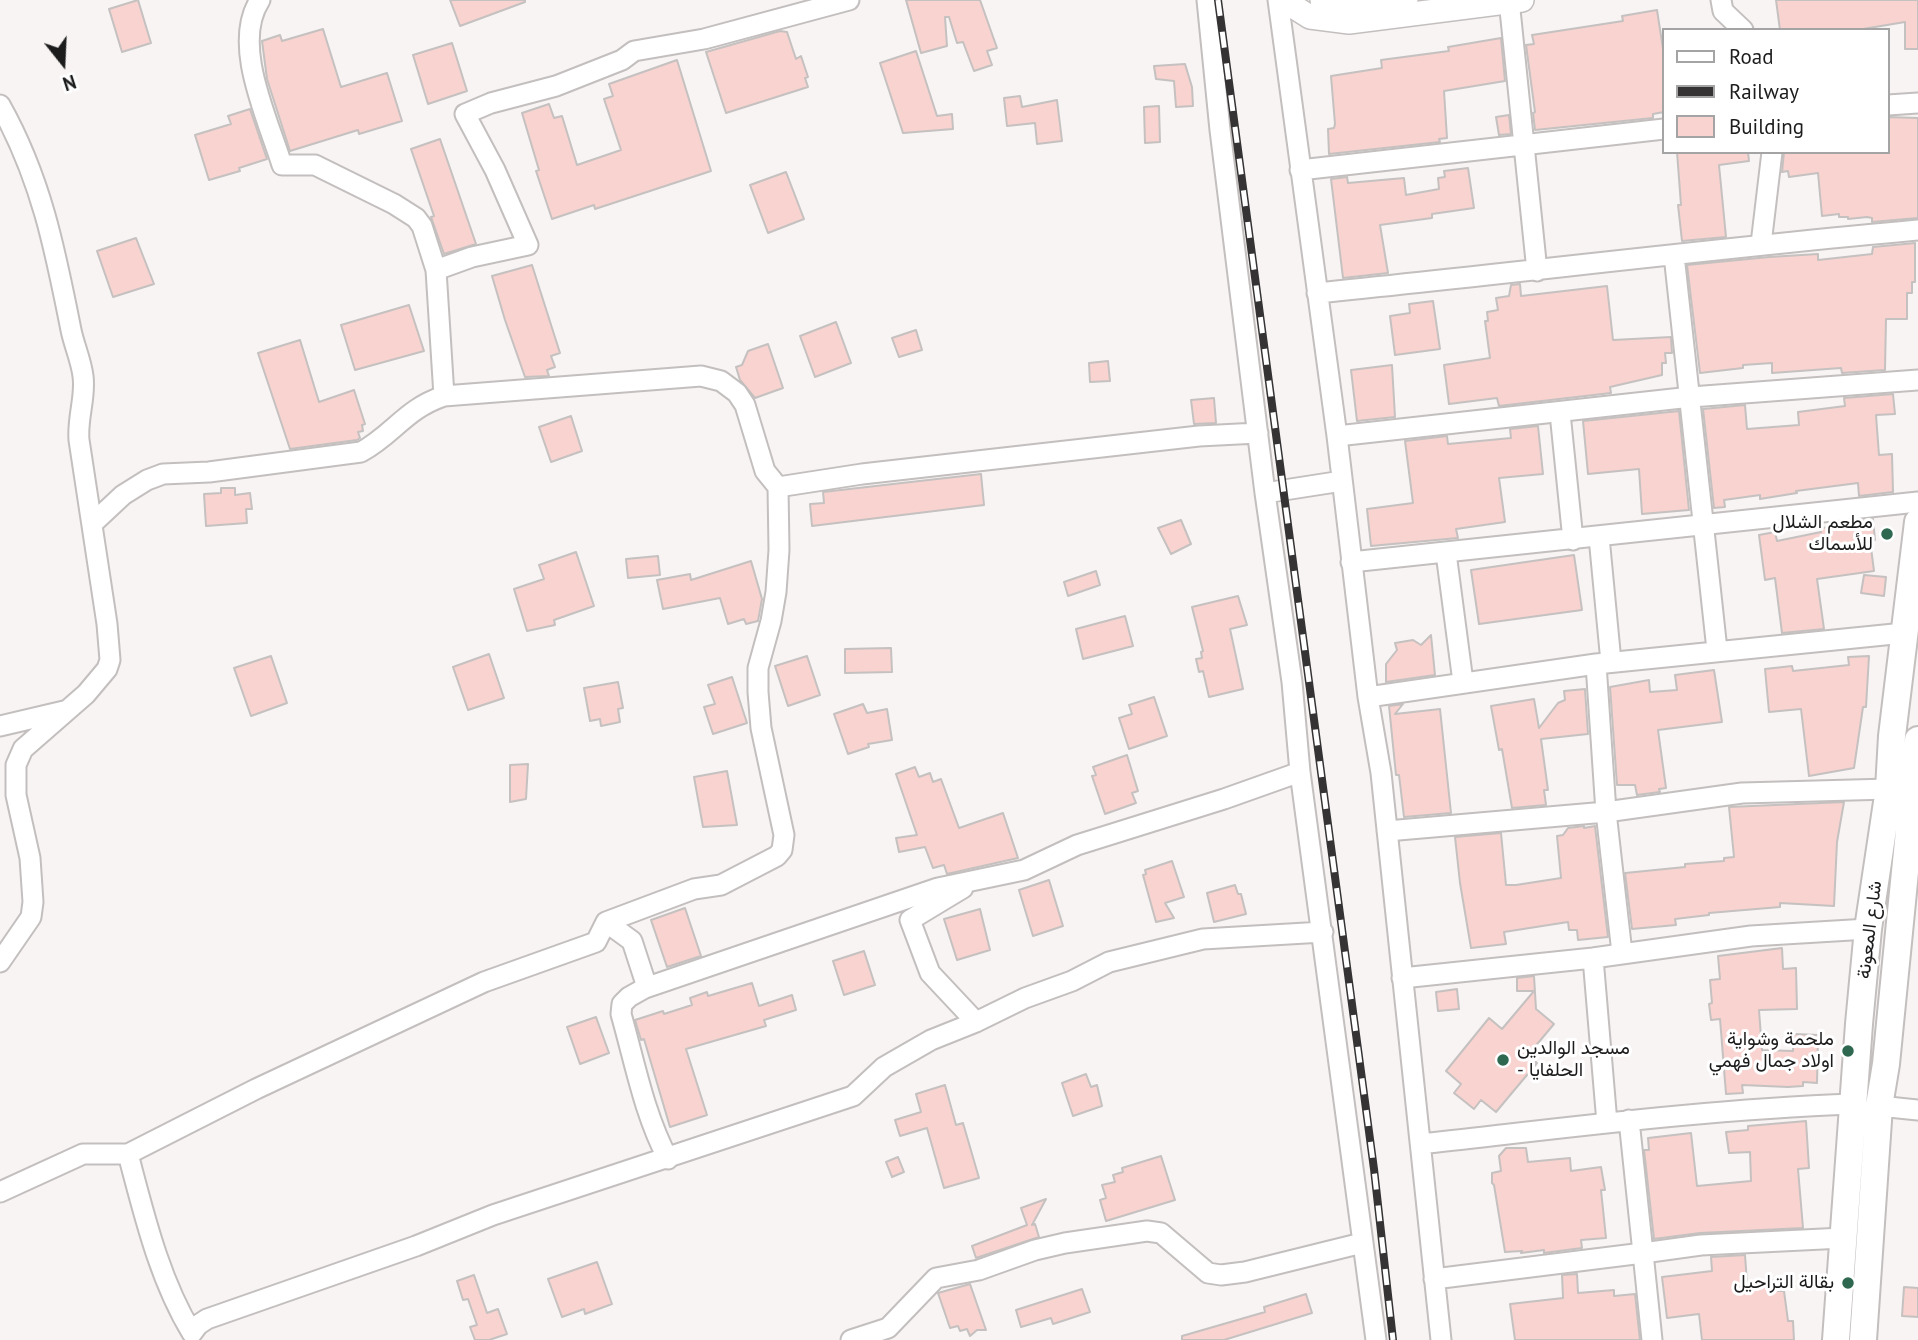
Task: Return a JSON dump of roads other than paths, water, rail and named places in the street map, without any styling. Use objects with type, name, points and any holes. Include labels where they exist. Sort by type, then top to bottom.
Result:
[{"type":"highway","name":"شارع المعونة","points":[[1863,1340],[1868,929],[1889,789],[1892,736],[1918,522]]},
{"type":"highway","name":"شارع المعونة","points":[[1836,1340],[1843,1238],[1866,1105],[1886,1064],[1918,740]]},
{"type":"main road","points":[[1283,0],[1297,11],[1326,20],[1349,22],[1392,5]]},
{"type":"main road","points":[[1322,0],[1392,5],[1513,1]]},
{"type":"street","points":[[260,0],[252,12],[249,36],[251,65],[257,92],[282,165],[315,165],[394,204],[416,218],[422,226],[436,270],[443,396]]},
{"type":"street","points":[[436,270],[472,257],[528,245],[495,170],[465,114],[491,103],[556,86],[622,60],[634,51],[723,35],[849,0]]},
{"type":"street","points":[[1207,0],[1220,130],[1265,493],[1292,682],[1300,772],[1376,1340]]},
{"type":"street","points":[[1278,0],[1337,436],[1368,697],[1381,773],[1441,1340]]},
{"type":"street","points":[[1721,0],[1723,11],[1742,28]]},
{"type":"street","points":[[1513,1],[1536,271]]},
{"type":"street","points":[[1890,105],[1918,103]]},
{"type":"street","points":[[0,106],[19,139],[32,170],[57,258],[82,370],[83,394],[78,427],[110,660],[107,669],[86,694],[23,749],[16,765],[16,795],[30,858],[33,902],[31,917],[0,962]]},
{"type":"street","points":[[1300,170],[1662,129]]},
{"type":"street","points":[[1761,244],[1772,154]]},
{"type":"street","points":[[1317,293],[1536,271],[1761,244],[1918,230]]},
{"type":"street","points":[[1674,255],[1717,650]]},
{"type":"street","points":[[0,1192],[83,1154],[128,1154],[256,1089],[484,982],[596,942],[606,922],[694,889],[721,885],[777,856],[782,850],[784,835],[761,728],[758,692],[758,668],[776,592],[779,550],[778,486],[765,471],[745,405],[737,393],[721,381],[701,376],[443,396],[424,402],[361,452],[209,472],[163,474],[147,480],[123,495],[92,524]]},
{"type":"street","points":[[1337,436],[1691,397],[1918,380]]},
{"type":"street","points":[[1560,413],[1573,540]]},
{"type":"street","points":[[778,486],[1186,437],[1258,433]]},
{"type":"street","points":[[1265,493],[1342,481]]},
{"type":"street","points":[[1351,562],[1703,527],[1918,502]]},
{"type":"street","points":[[1599,537],[1606,812],[1622,953]]},
{"type":"street","points":[[1446,553],[1463,682]]},
{"type":"street","points":[[1368,697],[1603,663],[1904,633]]},
{"type":"street","points":[[0,726],[68,710]]},
{"type":"street","points":[[668,1159],[656,1136],[639,1084],[621,1014],[622,1004],[629,997],[648,987],[938,888],[1024,870],[1077,845],[1300,772]]},
{"type":"street","points":[[1387,831],[1606,812],[1742,793],[1889,789]]},
{"type":"street","points":[[976,1022],[930,973],[910,920],[979,878]]},
{"type":"street","points":[[606,922],[632,941],[648,987]]},
{"type":"street","points":[[1402,978],[1593,958],[1751,936],[1868,929]]},
{"type":"street","points":[[128,1154],[145,1216],[178,1311],[192,1333],[198,1325],[220,1314],[416,1246],[493,1215],[853,1096],[884,1067],[931,1040],[976,1022],[1024,998],[1072,981],[1109,962],[1203,939],[1323,932]]},
{"type":"street","points":[[1593,958],[1607,1123]]},
{"type":"street","points":[[1421,1144],[1778,1107],[1866,1105],[1918,1110]]},
{"type":"street","points":[[1629,1121],[1652,1340]]},
{"type":"street","points":[[851,1340],[891,1334],[936,1278],[979,1270],[1035,1250],[1090,1238],[1147,1231],[1161,1233],[1208,1273],[1221,1275],[1245,1272],[1362,1243]]},
{"type":"street","points":[[1434,1279],[1693,1245],[1843,1238]]},
{"type":"railway","points":[[1218,0],[1374,1169],[1393,1340]]},
{"type":"place","name":"مطعم الشلال للأسماك","points":[[1887,534]]},
{"type":"place","name":"ملحمة وشواية اولاد جمال فهمي","points":[[1848,1051]]},
{"type":"place","name":"مسجد الوالدين - الحلفايا","points":[[1503,1060]]},
{"type":"place","name":"بقالة التراحيل","points":[[1848,1283]]}]
